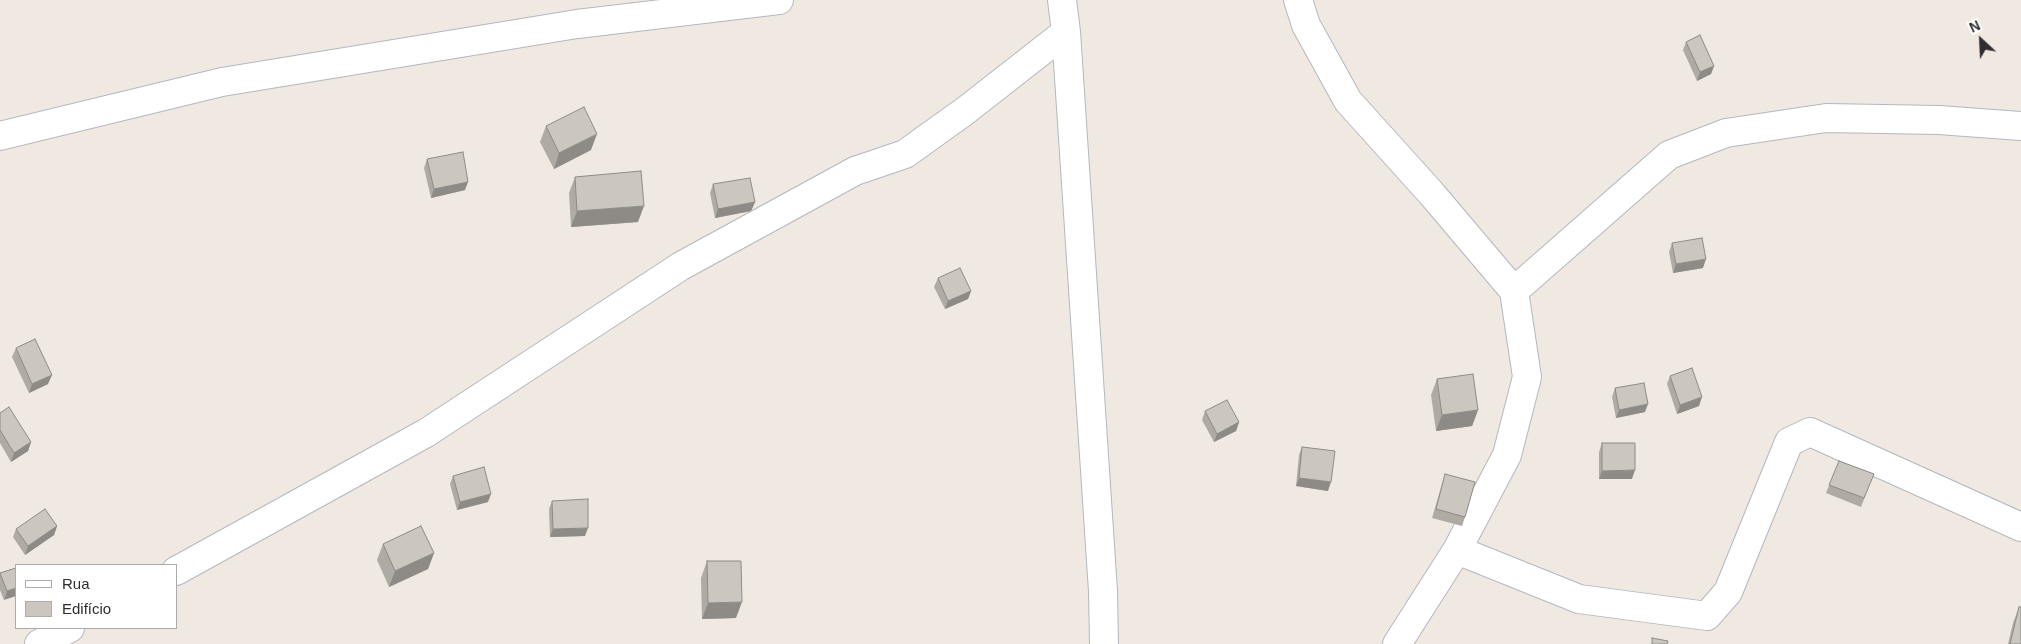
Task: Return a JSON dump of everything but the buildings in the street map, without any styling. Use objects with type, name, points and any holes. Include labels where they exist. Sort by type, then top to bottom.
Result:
[{"type":"street","points":[[2,138],[222,82],[577,24],[779,0]]},
{"type":"street","points":[[1062,0],[1066,32],[1103,591],[1104,644]]},
{"type":"street","points":[[1298,0],[1306,25],[1348,101],[1431,193],[1514,291],[1527,377],[1507,455],[1457,550],[1397,644]]},
{"type":"street","points":[[178,570],[426,433],[680,266],[855,171],[905,154],[1066,32]]},
{"type":"street","points":[[1514,291],[1669,155],[1726,133],[1826,118],[1939,120],[2021,126]]},
{"type":"street","points":[[1457,550],[1578,599],[1708,616],[1728,592],[1789,442],[1810,432],[2021,527]]},
{"type":"street","points":[[39,644],[68,629]]}]
